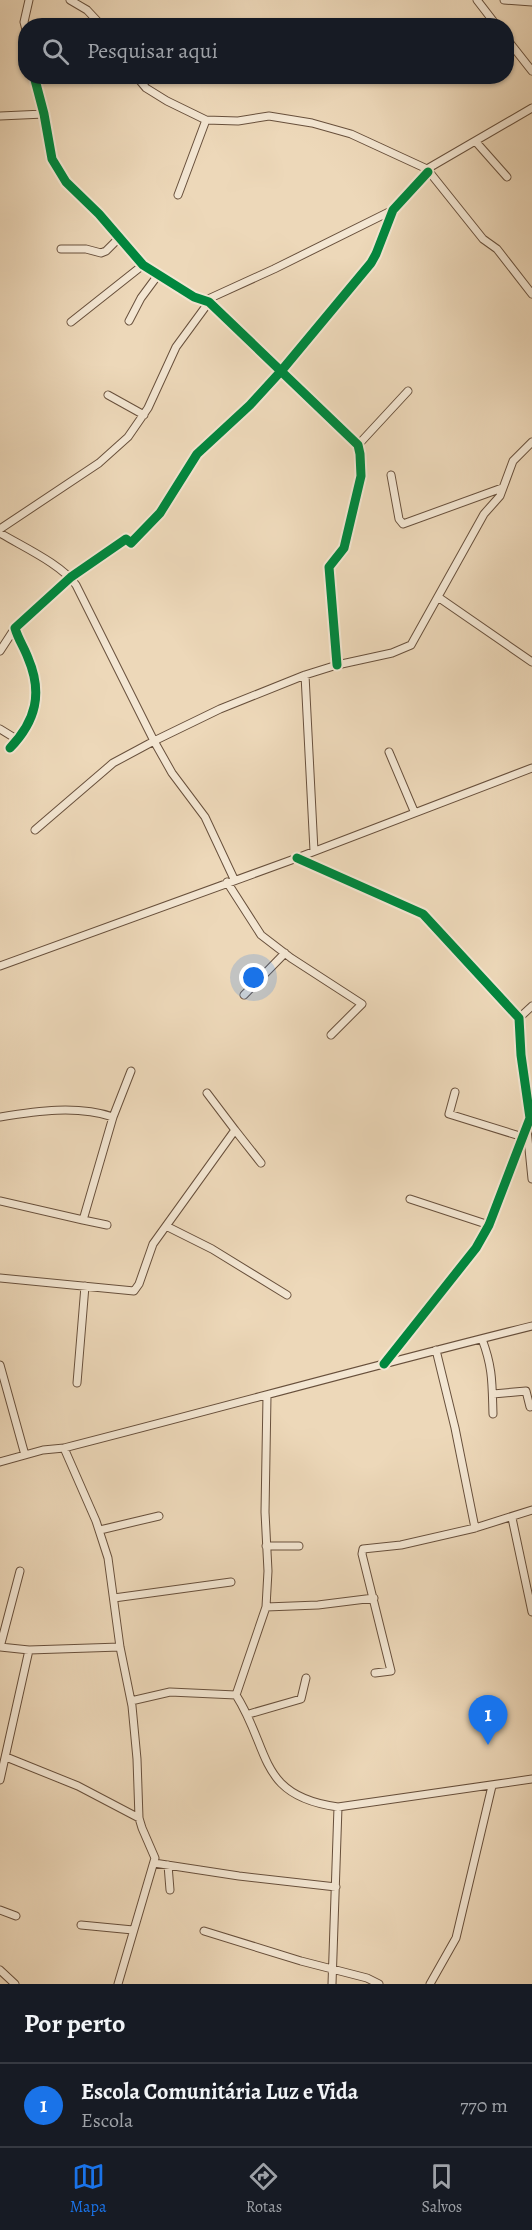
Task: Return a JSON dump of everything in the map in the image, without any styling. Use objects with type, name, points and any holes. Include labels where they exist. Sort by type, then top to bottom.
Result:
[{"type":"street","points":[[25,18],[30,0]]},
{"type":"street","points":[[70,0],[87,10],[94,18]]},
{"type":"street","points":[[477,0],[491,18]]},
{"type":"street","points":[[504,0],[532,2]]},
{"type":"street","points":[[514,47],[532,70]]},
{"type":"street","points":[[36,84],[44,114],[48,144],[58,171],[143,265],[194,297],[208,301],[358,445],[362,476],[344,548],[329,567],[337,665]]},
{"type":"street","points":[[143,84],[167,101],[206,120],[238,121],[269,116],[312,123],[351,134],[427,170],[483,239],[497,249],[532,294]]},
{"type":"street","points":[[0,651],[15,628],[71,578],[126,539],[131,543],[160,513],[197,454],[250,405],[282,370],[376,254],[393,210],[427,170],[438,161],[476,142],[532,108]]},
{"type":"street","points":[[0,116],[44,114]]},
{"type":"street","points":[[178,195],[206,120]]},
{"type":"street","points":[[476,142],[507,177]]},
{"type":"street","points":[[331,1035],[362,1004],[285,953],[259,932],[231,881],[205,817],[172,773],[154,741],[71,578],[0,531],[99,463],[128,437],[144,415],[176,347],[208,301],[393,210]]},
{"type":"street","points":[[62,249],[86,249],[101,253],[119,238]]},
{"type":"street","points":[[71,322],[143,265]]},
{"type":"street","points":[[129,321],[141,298],[158,275]]},
{"type":"street","points":[[358,445],[408,391]]},
{"type":"street","points":[[108,395],[144,415]]},
{"type":"street","points":[[35,830],[113,763],[154,741],[220,709],[304,675],[392,653],[411,645],[484,514],[500,496],[513,461],[532,442]]},
{"type":"street","points":[[391,475],[399,519],[403,524],[502,488]]},
{"type":"street","points":[[438,597],[532,662]]},
{"type":"street","points":[[10,748],[32,720],[37,697],[33,674],[15,628]]},
{"type":"street","points":[[304,675],[314,851]]},
{"type":"street","points":[[0,729],[18,740]]},
{"type":"street","points":[[389,752],[414,812]]},
{"type":"street","points":[[0,966],[297,858],[532,768]]},
{"type":"street","points":[[297,858],[423,914],[519,1018],[521,1055],[530,1110],[527,1126],[489,1225],[476,1248],[384,1364]]},
{"type":"street","points":[[244,995],[285,953]]},
{"type":"street","points":[[519,1018],[532,1006]]},
{"type":"street","points":[[521,1055],[532,1057]]},
{"type":"street","points":[[83,1220],[113,1117],[131,1071]]},
{"type":"street","points":[[526,1083],[532,1074]]},
{"type":"street","points":[[455,1092],[449,1114],[523,1137]]},
{"type":"street","points":[[207,1093],[261,1163]]},
{"type":"street","points":[[0,1117],[47,1109],[104,1114],[113,1117]]},
{"type":"street","points":[[527,1126],[532,1179]]},
{"type":"street","points":[[0,1278],[134,1291],[139,1284],[153,1244],[235,1130]]},
{"type":"street","points":[[410,1199],[489,1225]]},
{"type":"street","points":[[0,1201],[107,1225]]},
{"type":"street","points":[[166,1226],[212,1249],[287,1295]]},
{"type":"street","points":[[77,1383],[85,1286]]},
{"type":"street","points":[[0,1462],[64,1448],[532,1326]]},
{"type":"street","points":[[482,1339],[491,1363],[493,1414]]},
{"type":"street","points":[[436,1350],[475,1528]]},
{"type":"street","points":[[0,1365],[25,1455]]},
{"type":"street","points":[[493,1394],[526,1391],[530,1407]]},
{"type":"street","points":[[0,1396],[8,1393]]},
{"type":"street","points":[[237,1695],[266,1607],[268,1571],[266,1545],[267,1396]]},
{"type":"street","points":[[64,1448],[100,1530],[108,1558],[120,1647],[132,1701],[139,1818],[153,1851],[154,1863],[118,1984]]},
{"type":"street","points":[[375,1673],[391,1671],[362,1554],[363,1549],[401,1545],[475,1528],[532,1510]]},
{"type":"street","points":[[100,1530],[159,1516]]},
{"type":"street","points":[[512,1518],[532,1612]]},
{"type":"street","points":[[266,1545],[299,1546]]},
{"type":"street","points":[[20,1571],[0,1647],[29,1650],[120,1647]]},
{"type":"street","points":[[114,1598],[231,1582]]},
{"type":"street","points":[[266,1607],[318,1605],[374,1598]]},
{"type":"street","points":[[0,1780],[29,1650]]},
{"type":"street","points":[[249,1714],[301,1699],[306,1678]]},
{"type":"street","points":[[132,1701],[170,1692],[237,1695]]},
{"type":"street","points":[[237,1695],[249,1714],[268,1767],[280,1784],[299,1797],[318,1804],[338,1807],[532,1779]]},
{"type":"street","points":[[6,1757],[78,1786],[139,1818]]},
{"type":"street","points":[[430,1984],[456,1938],[492,1786]]},
{"type":"street","points":[[332,1984],[338,1807]]},
{"type":"street","points":[[154,1863],[336,1887]]},
{"type":"street","points":[[168,1865],[170,1890]]},
{"type":"street","points":[[0,1910],[16,1916]]},
{"type":"street","points":[[81,1926],[133,1930]]},
{"type":"street","points":[[204,1932],[366,1978],[379,1984]]},
{"type":"street","points":[[0,1970],[13,1984]]},
{"type":"cycle path","points":[[36,84],[52,159],[66,182],[99,214],[143,265],[194,297],[209,302],[358,445],[361,476],[344,548],[329,567],[337,665]]},
{"type":"cycle path","points":[[10,748],[19,738],[31,717],[36,695],[33,671],[15,628],[71,577],[126,539],[131,543],[160,513],[197,454],[250,405],[282,370],[371,263],[393,210],[428,172]]},
{"type":"cycle path","points":[[297,858],[423,914],[519,1018],[521,1055],[530,1118],[489,1225],[476,1248],[384,1364]]},
{"type":"place","name":"Escola Comunitária Luz e Vida","points":[[488,1745]]}]
